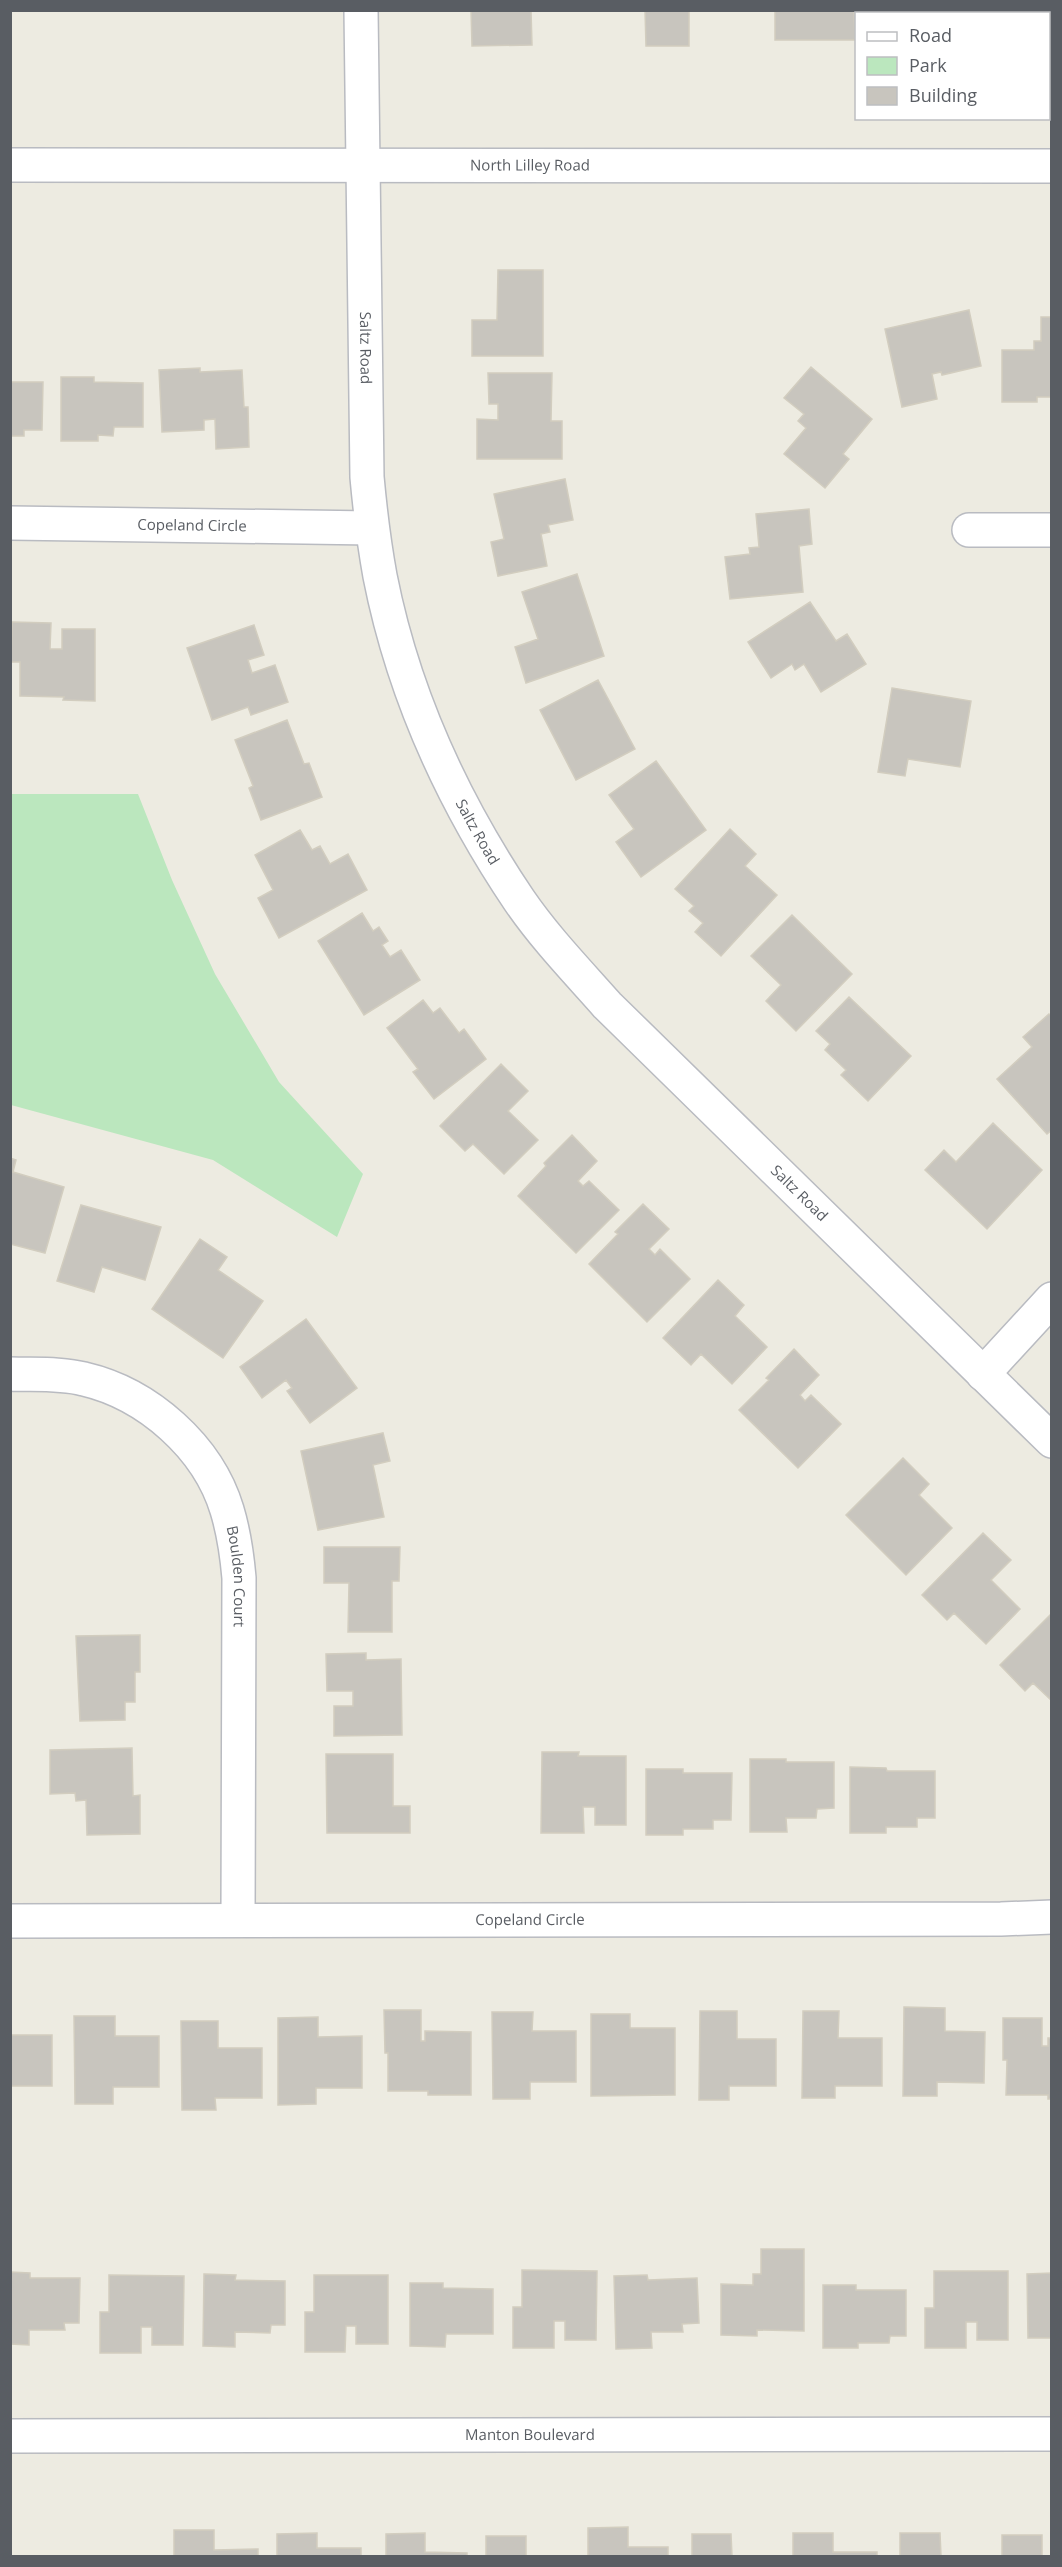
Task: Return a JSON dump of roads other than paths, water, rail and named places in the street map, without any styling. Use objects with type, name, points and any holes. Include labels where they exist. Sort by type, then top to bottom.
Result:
[{"type":"street","name":"Saltz Road","points":[[361,10],[367,477],[372,528],[394,635],[425,728],[467,816],[520,901],[555,948],[607,1005],[1052,1441]]},
{"type":"street","name":"North Lilley Road","points":[[10,165],[1052,166]]},
{"type":"street","name":"Copeland Circle","points":[[10,523],[372,528]]},
{"type":"street","points":[[969,530],[1052,530]]},
{"type":"street","points":[[983,1374],[1052,1299]]},
{"type":"street","name":"Boulden Court","points":[[10,1374],[82,1378],[110,1387],[136,1400],[160,1416],[200,1457],[227,1508],[236,1545],[239,1578],[238,1920]]},
{"type":"street","name":"Copeland Circle","points":[[10,1921],[1001,1919],[1052,1917]]},
{"type":"street","name":"Manton Boulevard","points":[[10,2436],[1052,2434]]}]
